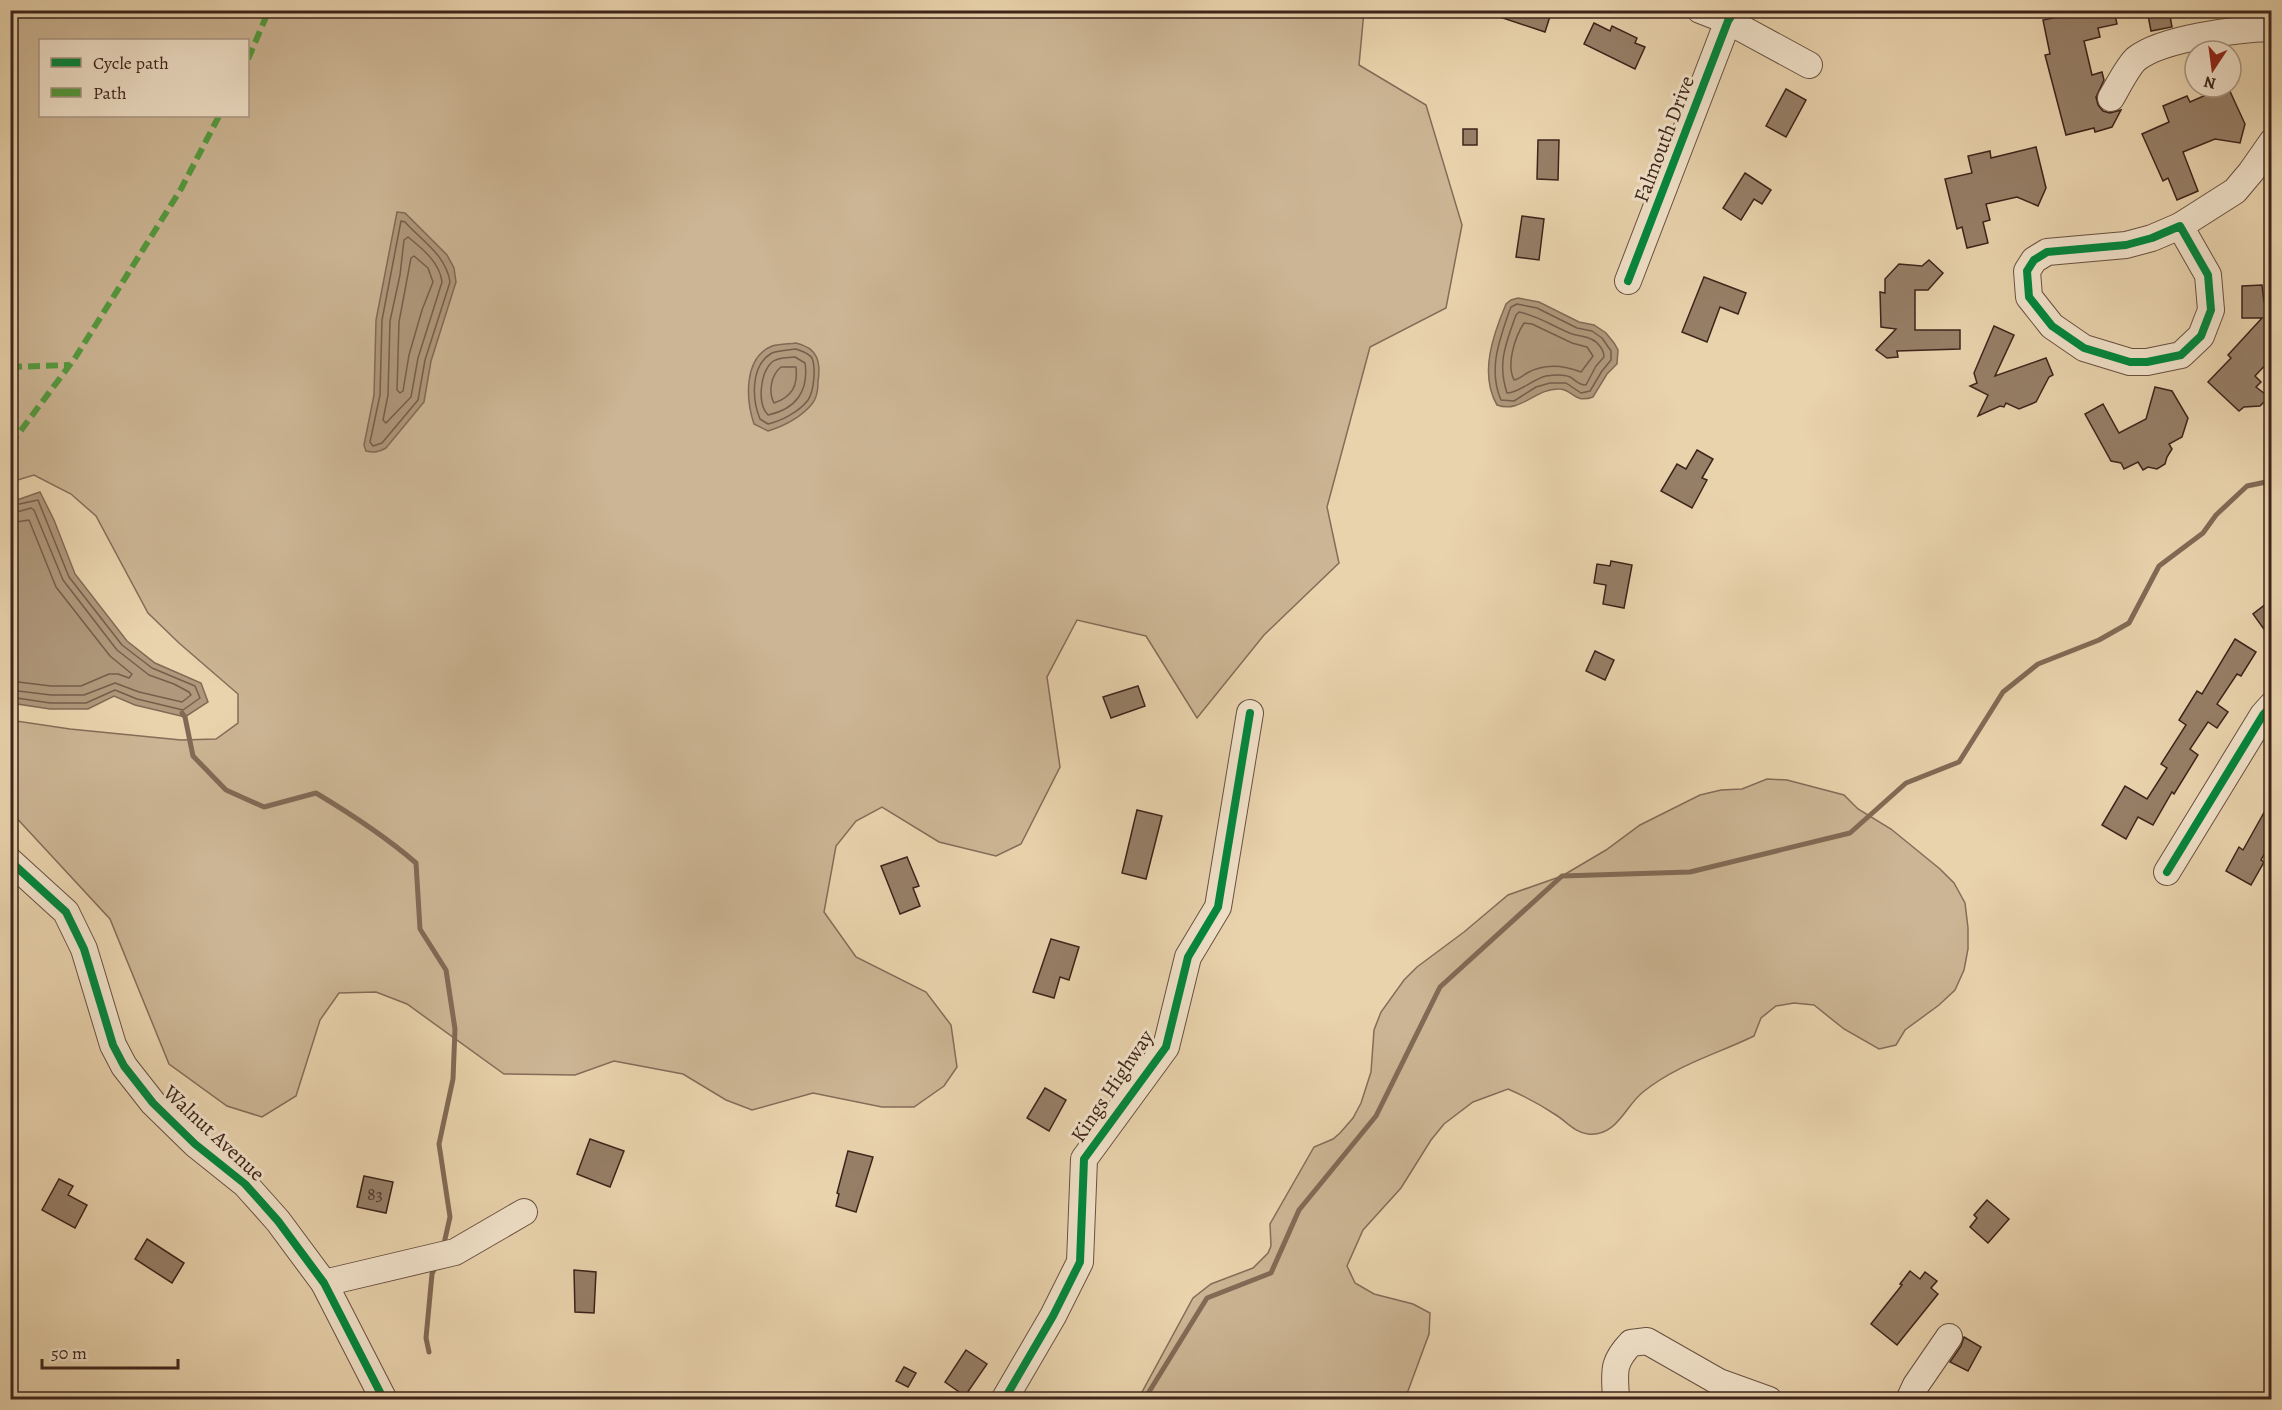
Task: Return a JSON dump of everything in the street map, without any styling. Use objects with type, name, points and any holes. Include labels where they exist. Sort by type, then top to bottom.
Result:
[{"type":"street","points":[[1700,10],[1731,16],[1809,65]]},
{"type":"street","name":"Falmouth Drive","points":[[1628,281],[1731,16]]},
{"type":"street","points":[[2111,98],[2135,59],[2157,49],[2203,36],[2242,29],[2271,28]]},
{"type":"street","points":[[2180,226],[2208,275],[2211,310],[2201,336],[2181,355],[2147,362],[2130,362],[2084,348],[2052,326],[2029,297],[2027,271],[2034,260],[2048,252],[2126,245],[2152,238],[2180,226],[2235,191],[2271,142]]},
{"type":"street","points":[[2167,872],[2271,705]]},
{"type":"street","name":"Kings Highway","points":[[1004,1400],[1053,1316],[1080,1262],[1084,1159],[1166,1047],[1188,957],[1218,907],[1250,713]]},
{"type":"street","name":"Walnut Avenue","points":[[10,861],[66,912],[84,949],[113,1045],[124,1066],[153,1103],[195,1144],[245,1184],[278,1221],[324,1283],[384,1400]]},
{"type":"street","points":[[324,1283],[455,1252],[524,1212]]},
{"type":"street","points":[[1910,1400],[1916,1385],[1949,1337]]},
{"type":"street","points":[[1616,1400],[1615,1374],[1618,1357],[1631,1343],[1647,1341],[1719,1382],[1769,1400]]},
{"type":"shaded area","points":[[11,11],[1364,11],[1359,65],[1426,105],[1462,225],[1446,308],[1370,347],[1327,507],[1339,563],[1264,635],[1197,718],[1146,636],[1077,620],[1047,677],[1060,767],[1021,844],[996,856],[939,842],[882,807],[856,821],[836,846],[824,912],[856,957],[926,992],[951,1025],[957,1067],[944,1086],[914,1107],[882,1107],[813,1093],[752,1110],[726,1100],[683,1074],[614,1061],[575,1075],[504,1074],[407,1004],[376,992],[339,993],[320,1020],[296,1096],[262,1117],[227,1106],[169,1064],[110,919],[11,812],[10,720],[70,729],[181,740],[216,739],[238,723],[238,694],[148,613],[96,516],[71,494],[34,475],[11,482]]},
{"type":"shaded area","points":[[1767,779],[1787,780],[1844,795],[1858,809],[1891,829],[1954,883],[1965,903],[1968,928],[1968,949],[1964,970],[1955,990],[1905,1030],[1896,1045],[1879,1049],[1844,1029],[1814,1005],[1794,1003],[1776,1006],[1761,1018],[1754,1036],[1669,1074],[1643,1092],[1613,1126],[1598,1134],[1579,1131],[1556,1115],[1508,1089],[1473,1102],[1444,1124],[1431,1140],[1401,1188],[1363,1230],[1347,1266],[1355,1283],[1374,1294],[1413,1304],[1430,1313],[1429,1334],[1405,1399],[1141,1399],[1141,1394],[1193,1298],[1211,1284],[1253,1268],[1268,1253],[1271,1246],[1270,1224],[1314,1147],[1333,1139],[1340,1133],[1353,1118],[1361,1103],[1371,1072],[1374,1030],[1381,1012],[1404,980],[1417,967],[1508,895],[1562,876],[1606,850],[1640,825],[1700,795],[1721,790],[1742,789]]},
{"type":"water","points":[[397,212],[405,213],[447,255],[454,268],[456,282],[431,361],[424,402],[386,448],[372,452],[366,451],[364,445],[374,395],[376,320]]},
{"type":"water","points":[[1518,298],[1539,302],[1579,322],[1594,325],[1606,333],[1614,343],[1618,350],[1617,364],[1607,374],[1593,397],[1582,399],[1559,389],[1543,392],[1521,404],[1505,407],[1497,405],[1489,380],[1490,354],[1506,304]]},
{"type":"water","points":[[796,343],[809,348],[818,362],[816,397],[808,409],[797,417],[768,431],[754,424],[751,414],[749,380],[751,370],[763,352],[772,346]]},
{"type":"water","points":[[40,492],[54,520],[75,574],[127,641],[155,663],[201,683],[208,702],[185,717],[135,705],[114,696],[88,709],[50,709],[11,703],[11,502]]},
{"type":"building","points":[[1489,10],[1552,10],[1545,32],[1488,13]]},
{"type":"building","points":[[2093,10],[2114,10],[2117,24],[2098,28],[2100,37],[2084,41],[2092,75],[2102,72],[2104,80],[2096,97],[2098,105],[2103,111],[2110,113],[2121,110],[2112,127],[2095,132],[2094,128],[2066,135],[2045,55],[2050,54],[2043,20]]},
{"type":"building","points":[[2147,10],[2169,10],[2172,27],[2151,31]]},
{"type":"building","points":[[1594,23],[1610,31],[1612,26],[1637,38],[1635,43],[1645,47],[1635,69],[1584,44]]},
{"type":"building","points":[[1786,89],[1806,100],[1786,137],[1766,126]]},
{"type":"building","points":[[2183,98],[2190,102],[2197,99],[2234,99],[2245,124],[2240,143],[2215,139],[2183,152],[2198,191],[2177,200],[2168,178],[2163,181],[2142,134],[2169,122],[2163,106]]},
{"type":"building","points":[[1463,129],[1477,129],[1477,145],[1463,145]]},
{"type":"building","points":[[1538,140],[1559,140],[1558,180],[1537,179]]},
{"type":"building","points":[[2036,147],[2046,188],[2038,206],[2017,197],[1986,204],[1990,220],[1983,222],[1988,243],[1967,248],[1962,227],[1957,229],[1945,179],[1972,173],[1968,156],[1990,151],[1991,158]]},
{"type":"building","points":[[1745,173],[1771,190],[1762,204],[1754,199],[1741,220],[1723,208]]},
{"type":"building","points":[[1522,216],[1544,219],[1539,260],[1516,257]]},
{"type":"building","points":[[1929,260],[1943,273],[1928,290],[1915,290],[1915,330],[1960,330],[1960,349],[1897,351],[1898,357],[1887,358],[1876,350],[1896,329],[1881,327],[1880,292],[1885,293],[1885,279],[1899,264],[1922,266]]},
{"type":"building","points":[[1704,277],[1746,293],[1738,314],[1720,307],[1707,342],[1682,332]]},
{"type":"building","points":[[2262,285],[2264,302],[2271,308],[2271,359],[2255,376],[2261,382],[2256,387],[2265,394],[2265,401],[2260,406],[2244,407],[2239,411],[2208,382],[2231,358],[2228,355],[2262,318],[2242,318],[2242,286]]},
{"type":"building","points":[[1994,326],[2014,335],[1995,376],[2046,358],[2053,375],[2049,377],[2036,402],[2019,409],[2006,403],[2004,407],[2000,406],[1978,416],[1988,395],[1970,386],[1977,383],[1974,373]]},
{"type":"building","points":[[2155,387],[2172,391],[2188,418],[2182,437],[2169,444],[2172,449],[2165,464],[2157,469],[2148,467],[2143,470],[2138,462],[2124,469],[2121,463],[2111,461],[2085,414],[2103,404],[2119,433],[2146,419]]},
{"type":"building","points":[[1697,450],[1713,459],[1702,478],[1707,480],[1692,508],[1661,491],[1677,464],[1686,469]]},
{"type":"building","points":[[1611,561],[1632,565],[1624,608],[1603,604],[1606,585],[1594,583],[1597,564],[1610,566]]},
{"type":"building","points":[[2271,600],[2271,639],[2253,614]]},
{"type":"building","points":[[2235,639],[2256,652],[2241,676],[2237,674],[2217,704],[2228,712],[2217,728],[2208,722],[2190,749],[2198,755],[2174,794],[2172,792],[2153,825],[2138,817],[2126,839],[2102,825],[2125,786],[2147,799],[2167,768],[2161,764],[2186,725],[2179,720],[2197,691],[2202,694]]},
{"type":"building","points":[[1595,651],[1614,660],[1605,680],[1586,671]]},
{"type":"building","points":[[1138,686],[1145,706],[1111,718],[1103,697]]},
{"type":"building","points":[[2271,800],[2271,842],[2261,860],[2264,862],[2251,885],[2226,871],[2239,847],[2243,850]]},
{"type":"building","points":[[1137,810],[1162,816],[1146,879],[1122,873]]},
{"type":"building","points":[[907,857],[919,886],[913,888],[920,906],[900,914],[881,866]]},
{"type":"building","points":[[1051,939],[1079,947],[1069,980],[1060,977],[1054,998],[1033,992]]},
{"type":"building","points":[[1045,1088],[1066,1100],[1049,1131],[1027,1118]]},
{"type":"building","points":[[590,1139],[624,1151],[610,1187],[577,1174]]},
{"type":"building","points":[[848,1151],[873,1157],[856,1212],[836,1206]]},
{"type":"building","points":[[364,1176],[393,1182],[386,1213],[357,1207]]},
{"type":"building","points":[[59,1179],[73,1186],[68,1195],[87,1205],[75,1228],[42,1210]]},
{"type":"building","points":[[1987,1200],[2009,1219],[1988,1243],[1970,1227],[1977,1218],[1974,1215]]},
{"type":"building","points":[[147,1239],[184,1263],[172,1283],[135,1259]]},
{"type":"building","points":[[574,1270],[596,1272],[594,1313],[575,1312]]},
{"type":"building","points":[[1910,1271],[1920,1279],[1925,1272],[1937,1281],[1931,1288],[1938,1294],[1897,1345],[1871,1324],[1902,1285],[1900,1284]]},
{"type":"building","points":[[1964,1337],[1981,1347],[1968,1371],[1950,1362]]},
{"type":"building","points":[[966,1350],[987,1364],[965,1396],[945,1382]]},
{"type":"building","points":[[904,1367],[916,1373],[908,1387],[896,1381]]},
{"type":"waterway","points":[[1144,1400],[1207,1298],[1271,1273],[1299,1210],[1376,1116],[1440,987],[1562,876],[1690,872],[1850,833],[1906,783],[1959,762],[2003,692],[2038,664],[2099,640],[2129,623],[2159,566],[2203,533],[2216,515],[2247,486],[2266,482],[2272,470]]},
{"type":"waterway","points":[[182,713],[185,717],[193,756],[226,790],[264,807],[316,793],[367,826],[416,863],[420,929],[446,970],[455,1029],[453,1079],[439,1144],[450,1217],[443,1248]]},
{"type":"waterway","points":[[429,1352],[426,1338],[432,1274],[436,1265]]},
{"type":"marked path","points":[[249,57],[269,10]]},
{"type":"marked path","points":[[10,445],[75,358],[181,189],[218,117]]},
{"type":"marked path","points":[[10,367],[69,365]]},
{"type":"cycle path","points":[[1628,281],[1728,21],[1735,10]]},
{"type":"cycle path","points":[[2180,226],[2208,275],[2211,310],[2201,336],[2181,355],[2147,362],[2130,362],[2084,348],[2052,326],[2029,297],[2027,271],[2034,260],[2047,252],[2126,245],[2152,238],[2180,226]]},
{"type":"cycle path","points":[[2167,872],[2263,715],[2272,705]]},
{"type":"cycle path","points":[[1004,1400],[1053,1316],[1080,1262],[1084,1159],[1166,1047],[1188,957],[1218,907],[1250,713]]},
{"type":"cycle path","points":[[10,861],[66,912],[84,949],[113,1045],[124,1066],[153,1103],[195,1144],[245,1184],[278,1221],[324,1283],[384,1400]]}]
